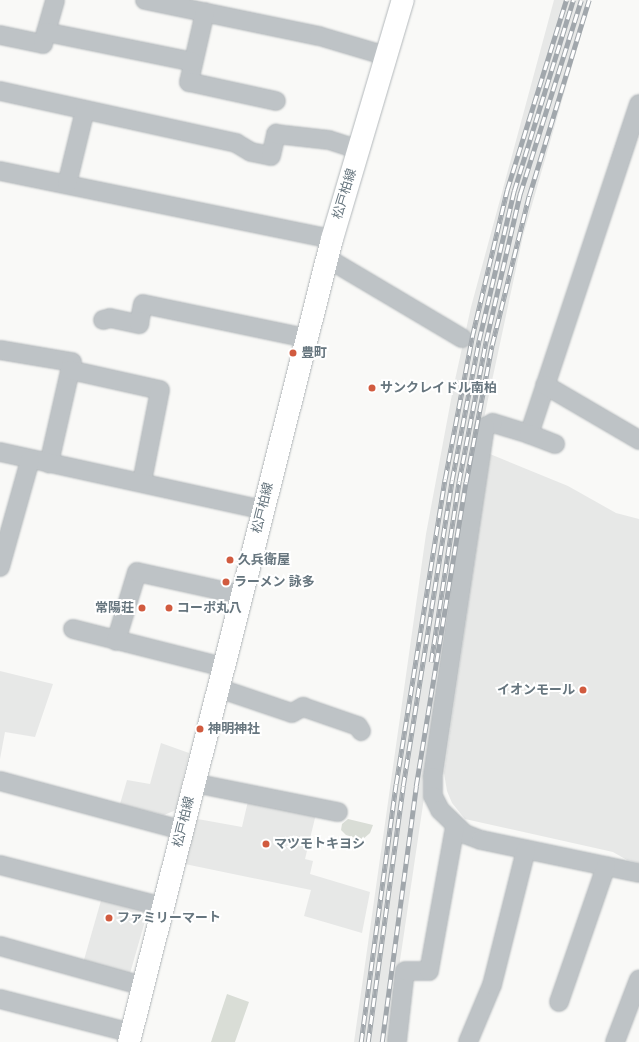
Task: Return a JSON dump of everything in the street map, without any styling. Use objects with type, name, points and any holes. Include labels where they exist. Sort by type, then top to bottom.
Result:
[{"type":"main road","name":"松戸柏線","points":[[130,1037],[329,249],[403,0]]},
{"type":"street","points":[[0,36],[43,44],[54,0]]},
{"type":"street","points":[[145,0],[319,36],[386,56]]},
{"type":"street","points":[[205,12],[189,82],[276,102]]},
{"type":"street","points":[[46,32],[193,62]]},
{"type":"street","points":[[0,91],[236,142],[251,152],[271,156],[276,134],[329,140],[359,150]]},
{"type":"street","points":[[529,434],[639,104]]},
{"type":"street","points":[[67,184],[85,110]]},
{"type":"street","points":[[0,171],[67,184],[329,249],[462,338]]},
{"type":"street","points":[[103,320],[110,318],[139,324],[143,304],[306,338]]},
{"type":"street","points":[[0,350],[72,362],[49,463]]},
{"type":"street","points":[[70,370],[160,390],[142,482]]},
{"type":"street","points":[[545,385],[639,440]]},
{"type":"street","points":[[556,444],[493,423],[485,427],[433,777],[433,796],[440,810],[455,827],[481,840],[639,873]]},
{"type":"street","points":[[0,452],[30,460],[142,482],[263,510]]},
{"type":"street","points":[[0,567],[30,460]]},
{"type":"street","points":[[116,641],[137,572],[242,595]]},
{"type":"street","points":[[73,629],[223,667]]},
{"type":"street","points":[[218,688],[292,713],[303,707],[358,726],[361,731]]},
{"type":"street","points":[[0,782],[182,830]]},
{"type":"street","points":[[194,783],[338,812]]},
{"type":"street","points":[[397,1042],[405,971],[429,971],[455,827]]},
{"type":"street","points":[[468,1042],[492,985],[526,850]]},
{"type":"street","points":[[0,865],[163,907]]},
{"type":"street","points":[[559,1002],[606,866]]},
{"type":"street","points":[[0,946],[143,986]]},
{"type":"street","points":[[616,1042],[639,979]]},
{"type":"street","points":[[0,999],[130,1037]]},
{"type":"shaded area","points":[[554,0],[591,0],[523,236],[471,479],[388,1042],[354,1042],[426,534],[453,389],[471,307]]},
{"type":"shaded area","points":[[490,454],[568,486],[616,513],[639,519],[639,863],[627,860],[613,852],[465,819],[452,803],[447,791],[444,773]]},
{"type":"shaded area","points":[[0,671],[53,684],[35,737],[5,732],[0,759]]},
{"type":"shaded area","points":[[161,743],[189,753],[176,810],[164,815],[120,804],[127,780],[150,784]]},
{"type":"shaded area","points":[[248,801],[316,814],[305,859],[313,861],[310,874],[370,892],[362,933],[304,916],[311,890],[180,863],[192,818],[242,827]]},
{"type":"shaded area","points":[[348,819],[373,825],[370,833],[362,840],[346,835],[341,830],[342,824]]},
{"type":"shaded area","points":[[102,897],[148,910],[130,974],[84,960]]},
{"type":"shaded area","points":[[227,994],[249,1002],[235,1042],[211,1042]]},
{"type":"railway","points":[[361,1042],[396,784],[445,479],[472,337],[507,190],[566,0]]},
{"type":"railway","points":[[368,1042],[403,786],[452,480],[479,340],[514,191],[573,0]]},
{"type":"railway","points":[[431,662],[459,481],[486,341],[520,194],[581,0]]},
{"type":"railway","points":[[382,1042],[416,786],[466,482],[492,345],[529,196],[589,0]]},
{"type":"place","name":"豊町","points":[[293,353]]},
{"type":"place","name":"サンクレイドル南柏","points":[[372,388]]},
{"type":"place","name":"久兵衛屋","points":[[230,560]]},
{"type":"place","name":"ラーメン 詠多","points":[[226,582]]},
{"type":"place","name":"常陽荘","points":[[142,608]]},
{"type":"place","name":"コーポ丸八","points":[[169,608]]},
{"type":"place","name":"イオンモール","points":[[583,690]]},
{"type":"place","name":"神明神社","points":[[200,729]]},
{"type":"place","name":"マツモトキヨシ","points":[[266,844]]},
{"type":"place","name":"ファミリーマート","points":[[109,918]]}]
